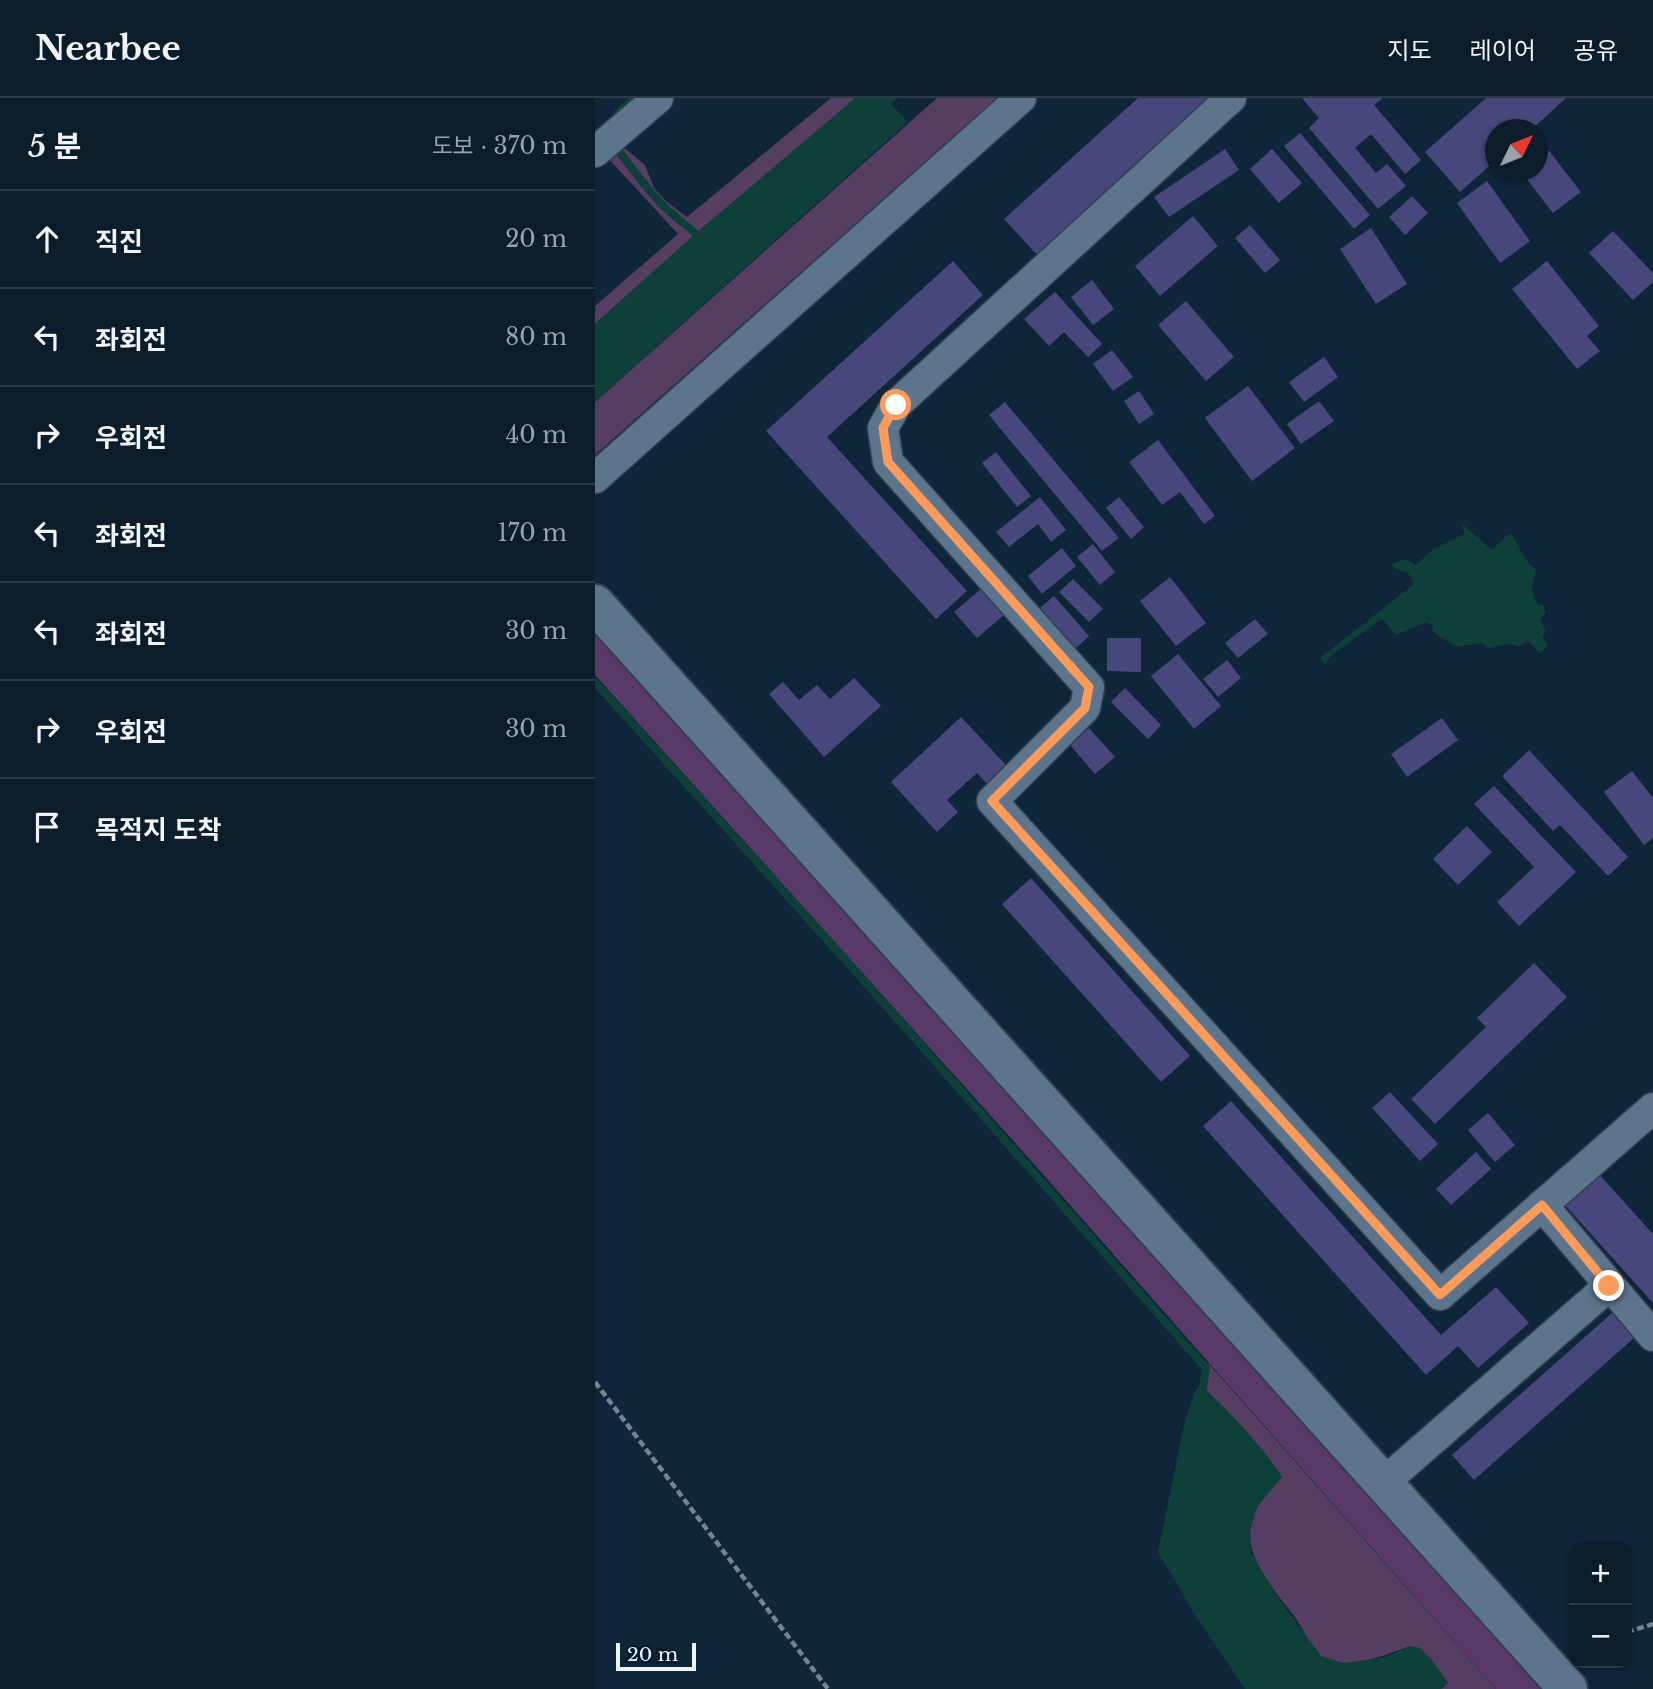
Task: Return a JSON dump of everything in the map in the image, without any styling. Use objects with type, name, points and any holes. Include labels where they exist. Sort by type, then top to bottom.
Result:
[{"type":"main road","points":[[595,604],[1568,1689]]},
{"type":"street","points":[[595,152],[658,98]]},
{"type":"street","points":[[595,478],[1021,98]]},
{"type":"street","points":[[1231,98],[896,405],[883,428],[888,462],[1089,687],[1085,708],[992,801],[1440,1295],[1653,1108]]},
{"type":"street","points":[[1542,1205],[1653,1336]]},
{"type":"street","points":[[1382,1484],[1609,1286]]},
{"type":"path","points":[[595,1382],[828,1689]]},
{"type":"path","points":[[1632,1630],[1653,1624]]},
{"type":"shaded area","points":[[831,98],[857,98],[692,237],[595,324],[595,306],[678,234],[607,157],[621,145],[645,165],[654,188],[687,217]]},
{"type":"shaded area","points":[[855,98],[898,98],[891,104],[908,122],[595,402],[595,324]]},
{"type":"shaded area","points":[[937,98],[997,98],[595,455],[595,402]]},
{"type":"shaded area","points":[[1462,524],[1492,550],[1511,534],[1525,558],[1536,569],[1532,590],[1538,605],[1543,605],[1546,612],[1540,619],[1546,632],[1542,637],[1548,646],[1540,653],[1527,640],[1519,647],[1510,644],[1488,648],[1482,643],[1456,647],[1433,632],[1433,626],[1427,622],[1396,635],[1382,619],[1332,655],[1325,664],[1320,658],[1414,584],[1408,573],[1394,568],[1391,564],[1406,559],[1416,565],[1431,551],[1464,534]]},
{"type":"shaded area","points":[[595,634],[1277,1390],[1540,1689],[1496,1689],[1033,1163],[595,675]]},
{"type":"shaded area","points":[[1209,1364],[1496,1689],[1441,1689],[1447,1683],[1410,1646],[1354,1663],[1331,1661],[1319,1654],[1258,1565],[1250,1537],[1252,1522],[1260,1502],[1282,1477],[1245,1430],[1203,1388]]},
{"type":"shaded area","points":[[1200,1384],[1265,1453],[1282,1477],[1257,1507],[1250,1531],[1251,1553],[1277,1596],[1321,1656],[1343,1663],[1383,1658],[1410,1646],[1420,1648],[1448,1683],[1441,1689],[1245,1689],[1197,1618],[1158,1552],[1185,1420]]},
{"type":"building","points":[[1138,98],[1211,98],[1037,255],[1004,219]]},
{"type":"building","points":[[1302,98],[1383,98],[1374,105],[1421,160],[1405,174],[1371,134],[1355,148],[1376,173],[1387,164],[1406,186],[1378,209],[1309,128],[1319,118]]},
{"type":"building","points":[[1486,98],[1566,98],[1543,119],[1485,119],[1485,170],[1460,192],[1425,152]]},
{"type":"building","points":[[1300,133],[1370,215],[1354,229],[1284,146]]},
{"type":"building","points":[[1225,149],[1239,170],[1169,217],[1154,197]]},
{"type":"building","points":[[1272,149],[1302,183],[1279,203],[1250,169]]},
{"type":"building","points":[[1548,149],[1581,192],[1553,213],[1529,182],[1548,182]]},
{"type":"building","points":[[1488,182],[1530,241],[1500,263],[1457,203]]},
{"type":"building","points":[[1412,196],[1428,213],[1405,235],[1389,217]]},
{"type":"building","points":[[1193,216],[1218,246],[1160,296],[1135,266]]},
{"type":"building","points":[[1250,225],[1280,260],[1265,273],[1235,238]]},
{"type":"building","points":[[1371,228],[1407,284],[1376,304],[1340,249]]},
{"type":"building","points":[[1613,231],[1653,273],[1653,282],[1633,300],[1589,253]]},
{"type":"building","points":[[953,261],[983,295],[827,437],[967,591],[936,619],[766,431]]},
{"type":"building","points":[[1547,261],[1599,326],[1587,336],[1600,351],[1577,369],[1512,289]]},
{"type":"building","points":[[1092,280],[1114,309],[1093,325],[1071,297]]},
{"type":"building","points":[[1055,292],[1102,344],[1088,357],[1064,332],[1049,346],[1024,319]]},
{"type":"building","points":[[1186,301],[1234,357],[1206,381],[1158,325]]},
{"type":"building","points":[[1112,350],[1133,377],[1113,391],[1093,364]]},
{"type":"building","points":[[1324,357],[1338,377],[1304,402],[1289,382]]},
{"type":"building","points":[[1248,386],[1295,448],[1252,481],[1205,418]]},
{"type":"building","points":[[1139,391],[1154,414],[1139,424],[1124,401]]},
{"type":"building","points":[[1319,401],[1334,421],[1301,444],[1287,424]]},
{"type":"building","points":[[1005,402],[1119,538],[1102,551],[989,415]]},
{"type":"building","points":[[1158,440],[1215,516],[1204,524],[1180,492],[1162,505],[1129,462]]},
{"type":"building","points":[[996,452],[1031,496],[1017,507],[982,463]]},
{"type":"building","points":[[1040,497],[1066,530],[1051,542],[1038,524],[1009,547],[996,532]]},
{"type":"building","points":[[1119,497],[1144,527],[1131,539],[1106,508]]},
{"type":"building","points":[[1093,544],[1115,572],[1100,585],[1077,557]]},
{"type":"building","points":[[1062,548],[1076,566],[1042,594],[1028,576]]},
{"type":"building","points":[[1170,577],[1206,623],[1176,646],[1140,601]]},
{"type":"building","points":[[1073,579],[1103,609],[1089,622],[1059,592]]},
{"type":"building","points":[[988,583],[1011,609],[977,638],[954,612]]},
{"type":"building","points":[[1054,596],[1089,636],[1075,649],[1040,608]]},
{"type":"building","points":[[1255,619],[1268,634],[1238,658],[1225,643]]},
{"type":"building","points":[[1107,638],[1141,638],[1141,672],[1107,671]]},
{"type":"building","points":[[1178,654],[1221,706],[1194,729],[1151,676]]},
{"type":"building","points":[[1227,660],[1241,678],[1218,697],[1203,679]]},
{"type":"building","points":[[854,678],[881,706],[824,757],[769,694],[783,682],[799,700],[817,685],[830,699]]},
{"type":"building","points":[[1125,688],[1161,725],[1148,739],[1111,702]]},
{"type":"building","points":[[961,717],[1007,766],[988,785],[977,773],[947,800],[958,812],[937,832],[891,782]]},
{"type":"building","points":[[1442,718],[1458,740],[1407,777],[1391,754]]},
{"type":"building","points":[[1089,728],[1115,757],[1095,774],[1070,745]]},
{"type":"building","points":[[1529,750],[1628,857],[1608,876],[1560,825],[1553,831],[1502,776]]},
{"type":"building","points":[[1632,771],[1653,798],[1653,838],[1644,845],[1604,792]]},
{"type":"building","points":[[1494,786],[1576,872],[1519,926],[1497,902],[1534,867],[1474,804]]},
{"type":"building","points":[[1467,826],[1492,852],[1458,885],[1433,859]]},
{"type":"building","points":[[1031,878],[1190,1056],[1161,1082],[1002,904]]},
{"type":"building","points":[[1534,963],[1567,997],[1435,1124],[1411,1099],[1486,1027],[1477,1018]]},
{"type":"building","points":[[1390,1092],[1438,1144],[1420,1161],[1372,1108]]},
{"type":"building","points":[[1231,1101],[1441,1335],[1496,1287],[1529,1323],[1478,1368],[1458,1346],[1426,1375],[1203,1126]]},
{"type":"building","points":[[1488,1113],[1515,1145],[1495,1162],[1468,1130]]},
{"type":"building","points":[[1476,1152],[1491,1169],[1451,1205],[1436,1189]]},
{"type":"building","points":[[1598,1173],[1653,1234],[1653,1303],[1564,1204]]},
{"type":"building","points":[[1612,1313],[1634,1338],[1474,1480],[1452,1455]]},
{"type":"waterway","points":[[618,113],[634,98]]},
{"type":"waterway","points":[[619,151],[655,197],[702,240]]},
{"type":"waterway","points":[[595,682],[858,974],[1206,1368],[1203,1388]]},
{"type":"route","points":[[896,405],[883,428],[888,462],[1089,687],[1085,708],[992,801],[1440,1295],[1542,1205],[1609,1286]]}]
